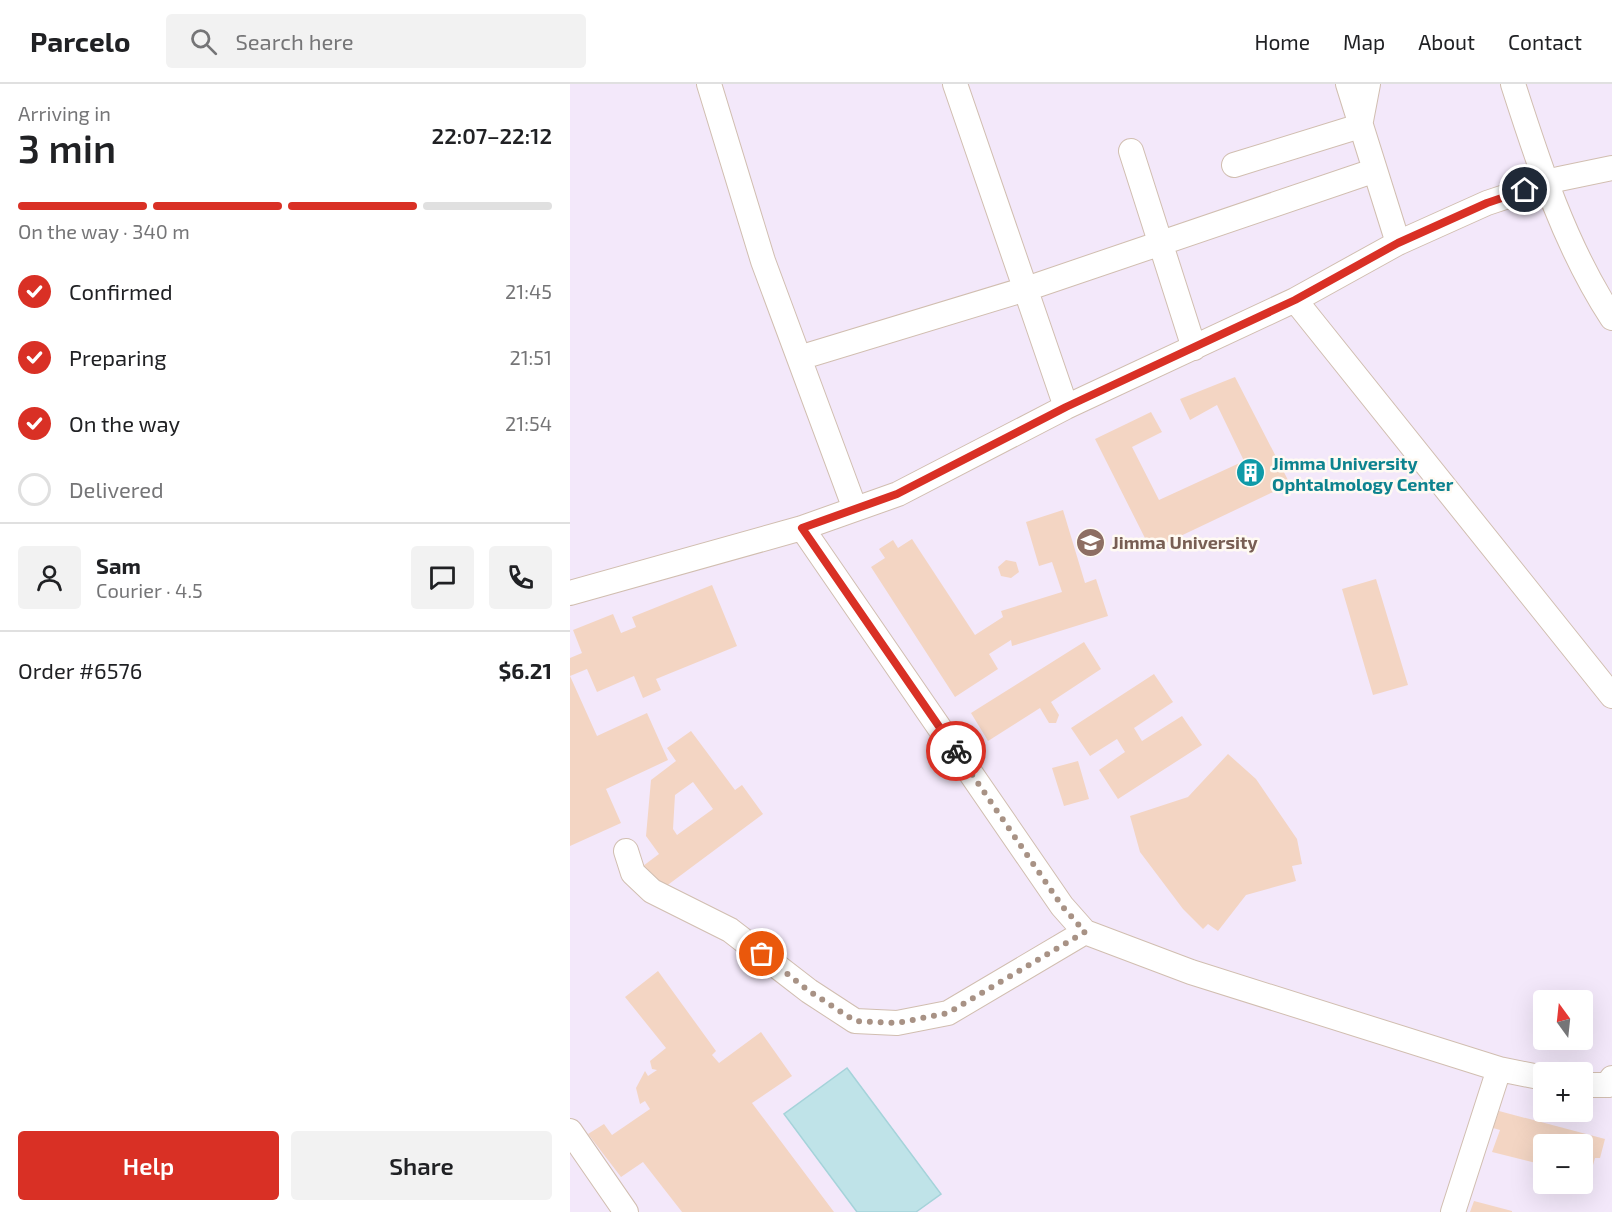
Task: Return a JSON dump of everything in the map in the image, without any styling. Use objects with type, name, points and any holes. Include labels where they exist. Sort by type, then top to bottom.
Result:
[{"type":"lane","points":[[710,84],[763,261],[855,509]]},
{"type":"lane","points":[[955,84],[1066,407]]},
{"type":"lane","points":[[1348,84],[1373,171],[1398,243]]},
{"type":"lane","points":[[1360,126],[1368,84]]},
{"type":"lane","points":[[1513,84],[1545,184],[1589,283],[1612,318]]},
{"type":"lane","points":[[1234,165],[1360,126]]},
{"type":"lane","points":[[1131,151],[1194,348]]},
{"type":"lane","points":[[570,593],[802,528],[897,494],[1066,407],[1295,300],[1398,243],[1487,203],[1545,184],[1612,168]]},
{"type":"lane","points":[[799,358],[1026,289],[1373,171]]},
{"type":"lane","points":[[1295,300],[1612,696]]},
{"type":"lane","points":[[802,528],[1062,906],[1085,932],[1191,972],[1499,1069],[1533,1076]]},
{"type":"lane","points":[[626,851],[633,873],[652,891],[730,930],[809,991],[855,1021],[897,1023],[948,1013],[1085,932]]},
{"type":"lane","points":[[1453,1212],[1499,1069]]},
{"type":"lane","points":[[570,1131],[626,1212]]},
{"type":"shaded area","name":"Jimma University","points":[[570,84],[1612,84],[1612,1212],[570,1212]]},
{"type":"water","points":[[847,1068],[941,1194],[916,1212],[857,1212],[784,1114]]},
{"type":"building","name":"Jimma University Ophtalmology Center","points":[[1235,377],[1290,484],[1151,550],[1095,439],[1151,412],[1162,432],[1132,447],[1159,500],[1244,461],[1217,405],[1190,420],[1180,399]]},
{"type":"building","points":[[1063,510],[1085,583],[1096,579],[1108,616],[1012,646],[1011,640],[989,654],[998,669],[955,697],[871,567],[885,558],[879,549],[893,540],[898,548],[912,539],[975,635],[1003,617],[1001,611],[1062,592],[1052,562],[1039,566],[1026,522]]},
{"type":"building","points":[[1006,560],[1016,562],[1019,572],[1011,578],[1001,576],[998,567]]},
{"type":"building","points":[[1376,579],[1408,685],[1373,695],[1342,589]]},
{"type":"building","points":[[712,585],[737,646],[656,679],[661,690],[643,698],[634,676],[597,692],[587,669],[570,676],[570,658],[582,653],[573,630],[613,614],[621,633],[636,627],[632,617]]},
{"type":"building","points":[[1084,642],[1101,669],[1051,702],[1059,715],[1056,723],[1049,723],[1040,708],[988,741],[971,713]]},
{"type":"building","points":[[1154,674],[1173,702],[1134,728],[1142,741],[1182,716],[1202,745],[1118,799],[1099,770],[1125,752],[1117,739],[1090,756],[1071,728]]},
{"type":"building","points":[[570,676],[597,736],[647,713],[668,760],[606,789],[621,823],[570,846]]},
{"type":"building","points":[[691,731],[735,790],[742,785],[763,814],[661,890],[643,866],[659,854],[646,836],[651,780],[676,761],[667,748]],"holes":[[[693,782],[713,809],[677,835],[673,829],[675,795]]]},
{"type":"building","points":[[1228,754],[1256,779],[1297,839],[1302,864],[1292,866],[1296,881],[1246,895],[1218,931],[1208,924],[1203,929],[1183,909],[1140,852],[1130,816],[1188,797]]},
{"type":"building","points":[[1078,761],[1089,799],[1064,806],[1052,768]]},
{"type":"building","points":[[658,971],[716,1051],[712,1055],[719,1063],[761,1032],[792,1076],[752,1103],[834,1212],[682,1212],[643,1162],[621,1177],[588,1134],[604,1124],[612,1135],[650,1109],[645,1101],[640,1104],[636,1088],[645,1071],[648,1076],[657,1070],[652,1069],[650,1061],[666,1048],[625,997]]},
{"type":"building","points":[[1499,1111],[1533,1120],[1533,1122],[1586,1134],[1533,1134],[1533,1162],[1492,1152],[1500,1130],[1493,1128]]},
{"type":"building","points":[[1593,1136],[1605,1139],[1600,1158],[1595,1158],[1593,1165]]},
{"type":"building","points":[[1474,1201],[1512,1211],[1512,1212],[1470,1212]]},
{"type":"way so far","points":[[762,954],[809,991],[855,1021],[897,1023],[948,1013],[1085,932],[1062,906],[956,751]]},
{"type":"place","name":"Jimma University Ophtalmology Center","points":[[1251,473]]},
{"type":"place","name":"Jimma University","points":[[1091,542]]},
{"type":"route","points":[[956,751],[802,528],[897,494],[1066,407],[1295,300],[1398,243],[1487,203],[1525,190]]}]
